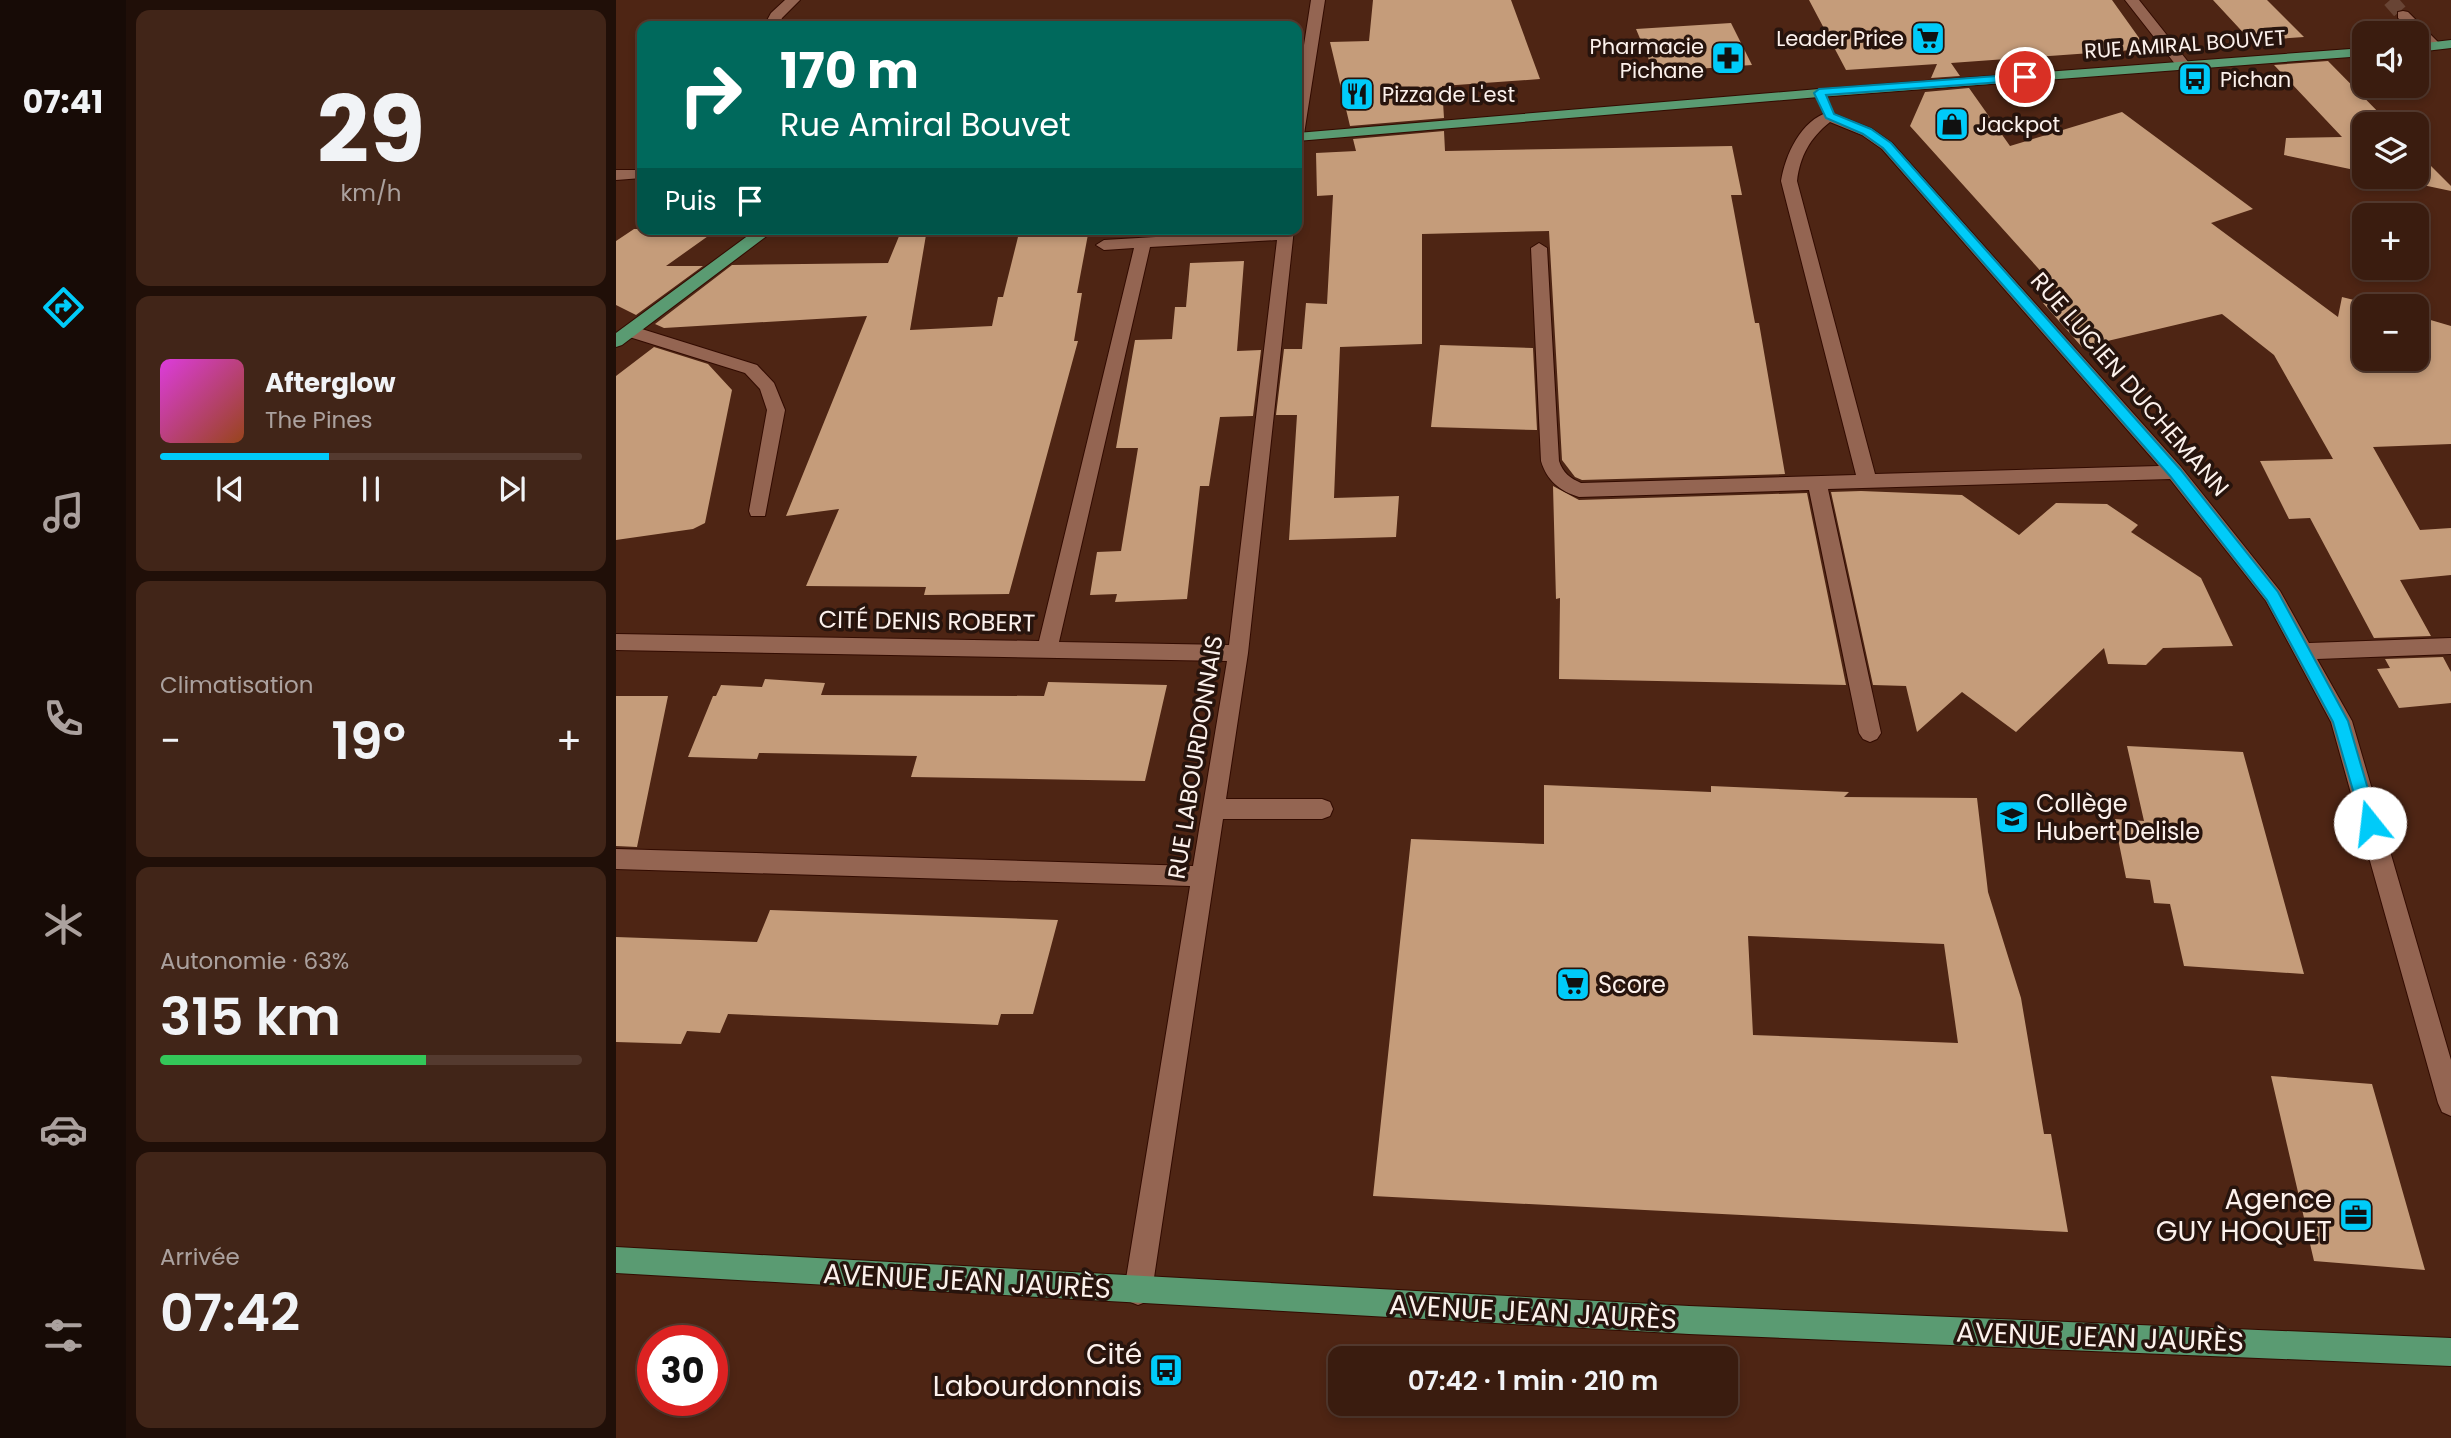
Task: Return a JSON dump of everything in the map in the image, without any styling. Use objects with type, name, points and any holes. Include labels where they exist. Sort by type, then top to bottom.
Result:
[{"type":"main road","points":[[2429,47],[2451,44]]},
{"type":"main road","name":"RUE AMIRAL BOUVET","points":[[1302,136],[2352,53]]},
{"type":"main road","points":[[623,336],[760,235]]},
{"type":"main road","name":"AVENUE JEAN JAURÈS","points":[[616,1260],[1689,1320],[2451,1352]]},
{"type":"street","points":[[774,21],[793,0]]},
{"type":"street","points":[[1302,104],[1318,0]]},
{"type":"street","points":[[2132,0],[2185,66]]},
{"type":"street","points":[[2403,15],[2434,46]]},
{"type":"street","points":[[1819,93],[1829,116],[1804,137],[1791,161],[1789,181],[1867,480]]},
{"type":"street","name":"RUE LUCIEN DUCHEMANN","points":[[1829,116],[1867,132],[1887,146],[2175,472],[2273,596],[2340,721],[2451,1103]]},
{"type":"street","points":[[616,175],[637,174]]},
{"type":"street","points":[[1104,245],[1247,235]]},
{"type":"street","name":"RUE LABOURDONNAIS","points":[[1138,1291],[1238,653],[1286,235]]},
{"type":"street","points":[[1047,650],[1143,243]]},
{"type":"street","points":[[1539,248],[1550,461],[1553,473],[1565,484],[1579,490],[2175,472]]},
{"type":"street","points":[[623,336],[751,369],[768,387],[776,410],[758,511]]},
{"type":"street","points":[[1817,482],[1870,733]]},
{"type":"street","name":"CITÉ DENIS ROBERT","points":[[616,642],[1238,653]]},
{"type":"street","points":[[2304,651],[2451,646]]},
{"type":"street","points":[[1213,809],[1322,809]]},
{"type":"street","points":[[616,859],[1204,876]]},
{"type":"building","points":[[1373,0],[1511,0],[1540,79],[1442,86],[1444,118],[1350,126],[1330,42],[1369,41]]},
{"type":"building","name":"Leader Price","points":[[1809,0],[2112,0],[2147,49],[1951,63],[1960,76],[1931,78],[1937,64],[1846,70]]},
{"type":"building","points":[[2213,0],[2267,0],[2304,37],[2251,41]]},
{"type":"building","points":[[1731,23],[1752,65],[1654,72],[1636,29]]},
{"type":"building","points":[[2328,61],[2352,85],[2352,98],[2364,98],[2378,112],[2352,112],[2352,169],[2284,155],[2286,138],[2342,137],[2274,65]]},
{"type":"building","points":[[1969,88],[2010,146],[2122,112],[2253,209],[2211,223],[2338,317],[2342,297],[2352,300],[2352,371],[2429,371],[2429,320],[2451,326],[2451,444],[2373,447],[2420,530],[2451,528],[2451,575],[2400,580],[2431,636],[2374,638],[2310,518],[2289,519],[2260,461],[2333,459],[2274,355],[2222,314],[2082,347],[2043,303],[2065,298],[1910,126],[1925,92]]},
{"type":"building","points":[[1444,131],[1445,151],[1732,146],[1742,195],[1731,195],[1755,323],[1759,323],[1785,474],[1582,480],[1575,477],[1562,460],[1549,231],[1422,234],[1422,344],[1340,347],[1334,498],[1399,496],[1396,537],[1289,540],[1297,415],[1276,415],[1284,349],[1302,349],[1306,303],[1327,304],[1333,195],[1317,196],[1316,153],[1356,151],[1353,139]]},
{"type":"building","points":[[2429,164],[2451,186],[2451,191],[2429,186]]},
{"type":"building","points":[[634,229],[637,229],[637,235],[710,235],[666,266],[703,266],[636,315],[616,305],[616,241]]},
{"type":"building","points":[[900,235],[926,235],[910,330],[992,326],[998,297],[1003,297],[1018,235],[1088,235],[1077,293],[1082,293],[1074,341],[1078,341],[1009,594],[924,595],[926,587],[806,586],[839,509],[786,516],[867,316],[664,328],[655,324],[732,265],[888,263]]},
{"type":"building","points":[[1244,261],[1237,351],[1261,350],[1253,416],[1220,417],[1209,486],[1200,486],[1187,599],[1115,602],[1117,594],[1090,595],[1097,552],[1121,551],[1138,448],[1116,448],[1135,340],[1172,339],[1175,307],[1186,307],[1190,263]]},
{"type":"building","points":[[1440,345],[1533,348],[1537,430],[1431,427]]},
{"type":"building","points":[[654,347],[708,364],[732,390],[705,523],[693,529],[616,540],[616,376]]},
{"type":"building","points":[[1553,486],[1579,500],[1807,493],[1846,685],[1559,679],[1560,598],[1556,599]]},
{"type":"building","points":[[1831,492],[1962,495],[2019,535],[2056,503],[2107,504],[2138,525],[2131,532],[2201,578],[2233,646],[2163,648],[2146,665],[2108,664],[2104,648],[2016,732],[1962,692],[1917,732],[1906,686],[1873,685]]},
{"type":"building","points":[[2443,657],[2451,672],[2451,703],[2399,708],[2377,669],[2390,668],[2385,659]]},
{"type":"building","points":[[765,679],[825,683],[821,695],[1044,696],[1048,682],[1167,685],[1145,781],[911,777],[917,756],[759,753],[757,759],[688,757],[713,696],[716,696],[721,685],[762,687]]},
{"type":"building","points":[[616,696],[668,696],[637,847],[616,846]]},
{"type":"building","points":[[2127,746],[2243,752],[2304,974],[2184,966],[2170,904],[2154,903],[2150,880],[2126,878],[2114,819],[2144,821]]},
{"type":"building","points":[[1544,785],[1711,792],[1711,786],[1849,792],[1844,797],[1977,798],[1988,892],[2021,998],[2044,1134],[2051,1134],[2068,1232],[1373,1196],[1411,839],[1544,844]],"holes":[[[1748,936],[1944,944],[1958,1043],[1753,1035]]]},
{"type":"building","points":[[770,910],[1058,920],[1033,1014],[1001,1014],[998,1025],[728,1014],[720,1033],[687,1031],[681,1044],[616,1042],[616,937],[757,942]]},
{"type":"building","name":"Agence GUY HOQUET","points":[[2271,1076],[2372,1084],[2425,1270],[2314,1261]]},
{"type":"tunnel","points":[[2390,0],[2403,15]]},
{"type":"place","name":"Leader Price","points":[[1928,38]]},
{"type":"place","name":"Pharmacie Pichane","points":[[1728,58]]},
{"type":"place","name":"Pichan","points":[[2195,79]]},
{"type":"place","name":"Pizza de L'est","points":[[1357,94]]},
{"type":"place","name":"Jackpot","points":[[1952,124]]},
{"type":"place","name":"Collège Hubert Delisle","points":[[2012,817]]},
{"type":"place","name":"Score","points":[[1573,984]]},
{"type":"place","name":"Agence GUY HOQUET","points":[[2356,1215]]},
{"type":"place","name":"Cité Labourdonnais","points":[[1166,1370]]},
{"type":"route","points":[[2025,77],[1819,93],[1829,116],[1867,132],[1887,146],[2175,472],[2273,596],[2340,721],[2370,823]]}]
